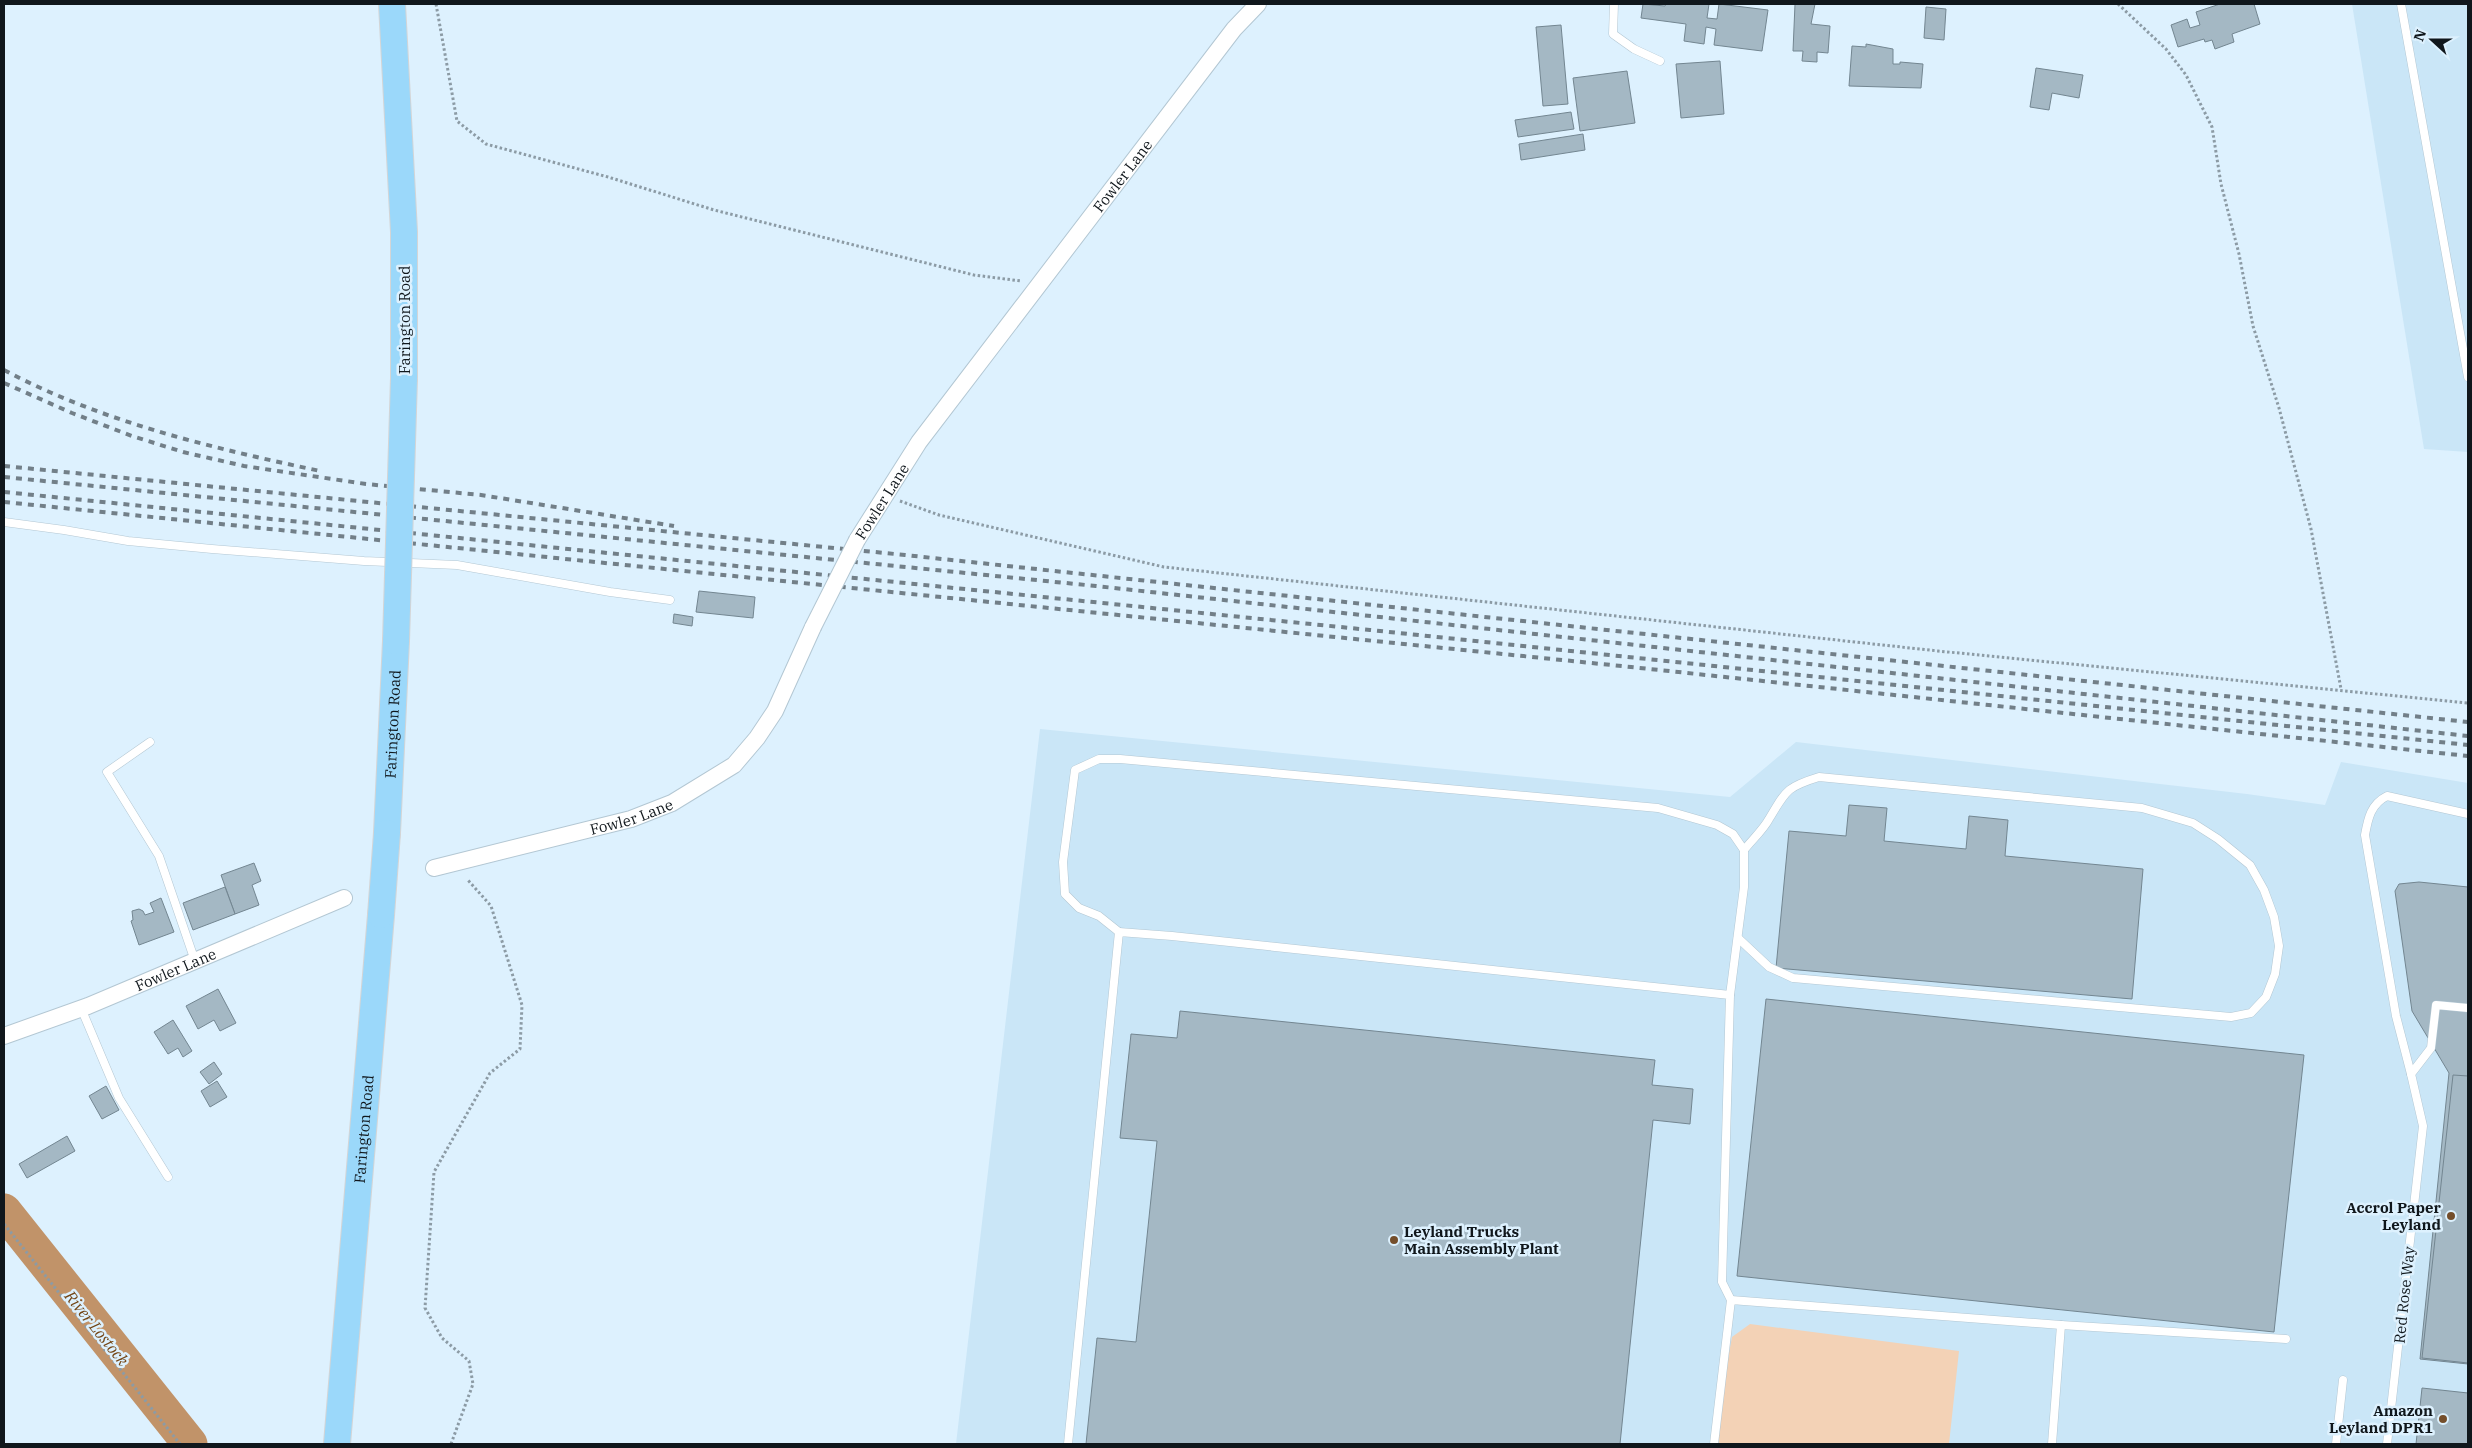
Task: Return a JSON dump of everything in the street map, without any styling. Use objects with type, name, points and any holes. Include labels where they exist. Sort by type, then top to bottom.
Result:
[{"type":"highway","name":"Farington Road","points":[[337,1444],[381,915],[396,641],[404,378],[404,232],[392,4]]},
{"type":"street","name":"Fowler Lane","points":[[434,868],[452,865],[631,818],[672,803],[734,765],[757,738],[775,711],[813,627],[857,540],[883,495],[919,442],[1234,30],[1258,4]]},
{"type":"street","name":"Fowler Lane","points":[[4,1036],[81,1008],[344,898]]},
{"type":"lane","points":[[1614,4],[1613,34],[1634,49],[1660,61]]},
{"type":"lane","points":[[2401,4],[2468,378]]},
{"type":"lane","points":[[4,522],[128,541],[212,549],[364,561],[457,564],[610,592],[670,600]]},
{"type":"lane","points":[[150,742],[107,772],[159,856],[195,961]]},
{"type":"lane","points":[[1714,1444],[1731,1300],[1722,1282],[1730,995],[1744,887],[1744,850],[1733,834],[1717,825],[1658,808],[1120,758],[1099,759],[1075,770],[1063,862],[1065,894],[1079,908],[1099,916],[1119,932],[1730,995]]},
{"type":"lane","points":[[1738,938],[1769,967],[1793,978],[2231,1017],[2251,1013],[2266,997],[2275,974],[2279,946],[2274,917],[2264,890],[2250,865],[2218,839],[2193,823],[2142,808],[1819,777],[1797,784],[1787,791],[1777,804],[1769,820],[1744,850]]},
{"type":"lane","name":"Red Rose Way","points":[[2387,1444],[2423,1126],[2396,1016],[2365,835],[2367,822],[2377,801],[2387,796],[2468,814]]},
{"type":"lane","points":[[1068,1444],[1119,932]]},
{"type":"lane","points":[[2411,1074],[2431,1048],[2436,1005],[2468,1008]]},
{"type":"lane","points":[[81,1008],[119,1098],[168,1177]]},
{"type":"lane","points":[[1731,1300],[2061,1325],[2286,1339]]},
{"type":"lane","points":[[2052,1444],[2061,1325]]},
{"type":"lane","points":[[2336,1444],[2343,1380]]},
{"type":"path","points":[[436,4],[457,121],[486,144],[608,177],[714,210],[974,275],[1040,283]]},
{"type":"path","points":[[2118,4],[2166,49],[2186,75],[2212,127],[2221,184],[2239,254],[2252,326],[2279,408],[2311,530],[2340,689]]},
{"type":"path","points":[[883,495],[939,515],[1164,567],[1938,651],[2468,703]]},
{"type":"path","points":[[451,1444],[472,1384],[469,1361],[442,1338],[425,1308],[434,1172],[490,1073],[520,1049],[522,1005],[491,906],[474,885],[452,865]]},
{"type":"path","points":[[4,1224],[180,1444]]},
{"type":"shaded area","points":[[2352,4],[2468,4],[2468,452],[2424,449]]},
{"type":"shaded area","points":[[1040,729],[1730,797],[1796,742],[2247,794],[2325,805],[2341,762],[2468,783],[2468,1444],[956,1444]]},
{"type":"shaded area","points":[[1750,1324],[1959,1351],[1949,1444],[1718,1444],[1726,1369],[1732,1337]]},
{"type":"building","points":[[1643,4],[1665,6],[1666,4],[1709,4],[1707,18],[1717,19],[1719,4],[1768,10],[1762,51],[1714,45],[1716,29],[1706,27],[1704,44],[1684,41],[1686,24],[1641,18]]},
{"type":"building","points":[[1795,4],[1815,4],[1811,24],[1830,26],[1828,53],[1817,52],[1817,62],[1802,61],[1803,51],[1793,51]]},
{"type":"building","points":[[2220,4],[2254,4],[2260,24],[2232,34],[2234,42],[2215,49],[2212,40],[2205,42],[2204,39],[2178,47],[2171,25],[2187,19],[2190,28],[2200,25],[2196,12]]},
{"type":"building","points":[[1926,7],[1946,9],[1944,40],[1924,38]]},
{"type":"building","points":[[1561,25],[1568,104],[1543,106],[1536,27]]},
{"type":"building","points":[[1866,44],[1893,49],[1893,64],[1900,64],[1900,62],[1923,64],[1921,88],[1849,86],[1852,46],[1866,47]]},
{"type":"building","points":[[1720,61],[1724,114],[1681,118],[1676,64]]},
{"type":"building","points":[[2036,68],[2083,75],[2079,98],[2052,93],[2049,110],[2030,107]]},
{"type":"building","points":[[1627,71],[1635,123],[1580,131],[1573,78]]},
{"type":"building","points":[[1571,112],[1574,129],[1518,137],[1515,120]]},
{"type":"building","points":[[1583,134],[1585,150],[1521,160],[1519,144]]},
{"type":"building","points":[[699,591],[755,597],[753,618],[696,612]]},
{"type":"building","points":[[674,614],[693,617],[692,626],[673,623]]},
{"type":"building","points":[[1849,805],[1887,808],[1884,841],[1966,849],[1969,816],[2008,820],[2005,856],[2143,869],[2132,999],[1776,968],[1789,831],[1846,836]]},
{"type":"building","points":[[254,863],[261,881],[252,885],[259,905],[235,914],[221,875]]},
{"type":"building","name":"Accrol Paper Leyland","points":[[2419,882],[2468,887],[2468,1364],[2420,1359],[2449,1073],[2412,1011],[2395,891],[2399,884]]},
{"type":"building","points":[[225,887],[235,914],[193,930],[183,903]]},
{"type":"building","points":[[161,898],[174,932],[139,945],[131,921],[133,920],[132,911],[139,909],[145,915],[154,912],[150,903]]},
{"type":"building","points":[[218,989],[236,1023],[220,1031],[214,1020],[198,1029],[186,1006]]},
{"type":"building","points":[[1766,999],[2304,1055],[2274,1332],[1737,1276]]},
{"type":"building","name":"Leyland Trucks Main Assembly Plant","points":[[1180,1011],[1655,1060],[1652,1085],[1693,1089],[1690,1124],[1653,1120],[1620,1444],[1086,1444],[1097,1338],[1136,1342],[1157,1141],[1120,1138],[1131,1034],[1177,1038]]},
{"type":"building","points":[[173,1020],[192,1051],[183,1057],[178,1048],[168,1054],[154,1032]]},
{"type":"building","points":[[214,1062],[222,1074],[209,1084],[200,1072]]},
{"type":"building","points":[[2453,1075],[2468,1076],[2468,1363],[2422,1358]]},
{"type":"building","points":[[217,1081],[227,1097],[210,1107],[201,1091]]},
{"type":"building","points":[[106,1086],[119,1110],[102,1119],[89,1096]]},
{"type":"building","points":[[67,1136],[75,1151],[27,1178],[19,1164]]},
{"type":"building","name":"Amazon Leyland DPR1","points":[[2422,1388],[2468,1393],[2468,1444],[2416,1444]]},
{"type":"waterway","name":"River Lostock","points":[[4,1211],[190,1444]]},
{"type":"railway","points":[[4,370],[41,388],[119,419],[198,443],[320,471]]},
{"type":"railway","points":[[4,383],[72,413],[132,436],[183,452],[244,466],[366,484],[481,495],[674,526]]},
{"type":"railway","points":[[4,466],[905,555],[2468,722]]},
{"type":"railway","points":[[4,477],[1096,586],[2468,736]]},
{"type":"railway","points":[[4,492],[1370,630],[2468,745]]},
{"type":"railway","points":[[4,502],[1631,667],[2468,756]]},
{"type":"place","name":"Accrol Paper Leyland","points":[[2451,1216]]},
{"type":"place","name":"Leyland Trucks Main Assembly Plant","points":[[1394,1240]]},
{"type":"place","name":"Amazon Leyland DPR1","points":[[2443,1419]]}]
